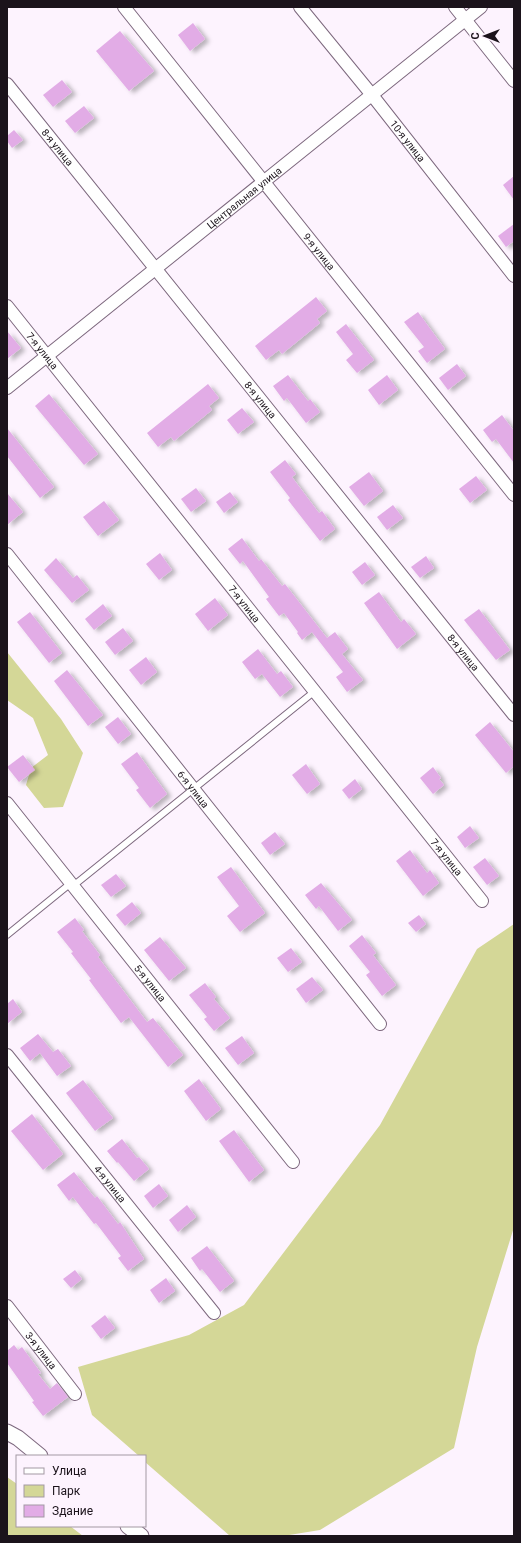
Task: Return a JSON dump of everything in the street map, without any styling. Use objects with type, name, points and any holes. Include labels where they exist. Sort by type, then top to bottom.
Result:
[{"type":"street","name":"9-я улица","points":[[124,7],[514,495]]},
{"type":"street","name":"10-я улица","points":[[300,7],[372,95],[514,276]]},
{"type":"street","points":[[455,7],[514,80]]},
{"type":"street","name":"Центральная улица","points":[[7,388],[481,7]]},
{"type":"street","name":"8-я улица","points":[[7,84],[514,715]]},
{"type":"street","name":"7-я улица","points":[[7,306],[482,901]]},
{"type":"street","name":"6-я улица","points":[[7,554],[380,1024]]},
{"type":"street","name":"5-я улица","points":[[7,803],[293,1162]]},
{"type":"street","name":"4-я улица","points":[[7,1055],[214,1313]]},
{"type":"street","name":"3-я улица","points":[[7,1306],[76,1394]]},
{"type":"street","points":[[7,1432],[18,1438],[39,1455]]},
{"type":"street","points":[[129,1527],[141,1536]]},
{"type":"lane","points":[[7,935],[315,691]]},
{"type":"green space","points":[[7,652],[61,719],[83,753],[63,807],[44,808],[26,785],[31,768],[48,755],[33,718],[7,700]]},
{"type":"green space","points":[[514,924],[514,1227],[477,1347],[454,1448],[320,1530],[283,1536],[230,1536],[146,1463],[146,1455],[138,1455],[92,1415],[78,1367],[189,1335],[244,1305],[380,1125],[477,949]]},
{"type":"green space","points":[[7,1477],[16,1483],[16,1527],[71,1527],[83,1536],[7,1536]]},
{"type":"building","points":[[193,23],[205,39],[190,51],[178,35]]},
{"type":"building","points":[[120,31],[154,71],[129,91],[96,51]]},
{"type":"building","points":[[62,80],[72,92],[53,107],[43,95]]},
{"type":"building","points":[[84,106],[94,118],[75,133],[65,121]]},
{"type":"building","points":[[14,130],[23,140],[12,148],[7,141],[7,136]]},
{"type":"building","points":[[514,176],[514,200],[503,185]]},
{"type":"building","points":[[514,224],[514,241],[506,247],[498,236]]},
{"type":"building","points":[[316,297],[327,311],[317,319],[320,323],[282,354],[279,350],[266,360],[255,346]]},
{"type":"building","points":[[418,312],[445,349],[427,363],[418,351],[424,347],[404,322]]},
{"type":"building","points":[[346,324],[374,360],[357,373],[346,360],[353,354],[336,332]]},
{"type":"building","points":[[7,331],[21,348],[7,359]]},
{"type":"building","points":[[457,364],[466,376],[448,390],[439,378]]},
{"type":"building","points":[[288,375],[308,401],[310,399],[320,412],[306,423],[287,398],[284,401],[273,386]]},
{"type":"building","points":[[387,375],[398,390],[379,405],[368,390]]},
{"type":"building","points":[[208,384],[219,398],[209,406],[212,410],[174,441],[171,437],[158,447],[147,433]]},
{"type":"building","points":[[49,394],[98,454],[84,465],[35,406]]},
{"type":"building","points":[[242,408],[254,422],[238,434],[227,420]]},
{"type":"building","points":[[502,415],[514,431],[514,463],[496,439],[492,442],[483,430]]},
{"type":"building","points":[[7,428],[54,487],[40,498],[7,456]]},
{"type":"building","points":[[285,460],[296,474],[292,477],[319,513],[322,511],[335,529],[320,541],[288,500],[290,498],[270,472]]},
{"type":"building","points":[[369,472],[383,491],[364,506],[349,487]]},
{"type":"building","points":[[476,476],[487,490],[470,503],[459,489]]},
{"type":"building","points":[[196,488],[206,501],[191,512],[181,499]]},
{"type":"building","points":[[230,492],[238,502],[224,513],[216,502]]},
{"type":"building","points":[[7,493],[23,512],[7,525]]},
{"type":"building","points":[[104,501],[119,520],[98,536],[83,517]]},
{"type":"building","points":[[393,505],[403,518],[387,530],[377,517]]},
{"type":"building","points":[[242,538],[259,561],[261,559],[282,586],[285,584],[327,638],[335,632],[348,649],[342,654],[363,680],[347,692],[336,677],[343,672],[312,632],[302,640],[284,613],[279,616],[266,599],[269,597],[243,561],[240,564],[228,549]]},
{"type":"building","points":[[160,553],[172,570],[159,580],[146,564]]},
{"type":"building","points":[[426,556],[434,568],[420,578],[411,567]]},
{"type":"building","points":[[56,558],[73,578],[77,575],[89,590],[72,603],[44,570]]},
{"type":"building","points":[[365,562],[375,575],[362,585],[352,572]]},
{"type":"building","points":[[379,592],[401,622],[404,619],[416,634],[397,649],[364,603]]},
{"type":"building","points":[[215,598],[228,615],[208,631],[195,614]]},
{"type":"building","points":[[103,604],[112,616],[94,630],[85,619]]},
{"type":"building","points":[[479,609],[510,650],[496,660],[464,620]]},
{"type":"building","points":[[30,612],[62,653],[49,663],[17,622]]},
{"type":"building","points":[[123,628],[133,641],[115,655],[105,642]]},
{"type":"building","points":[[258,649],[277,674],[281,671],[293,687],[280,697],[262,674],[255,679],[242,662]]},
{"type":"building","points":[[146,657],[157,672],[141,685],[129,670]]},
{"type":"building","points":[[67,670],[103,715],[88,726],[54,681]]},
{"type":"building","points":[[118,717],[131,734],[118,744],[105,727]]},
{"type":"building","points":[[490,722],[514,752],[514,766],[506,773],[475,735]]},
{"type":"building","points":[[137,752],[167,794],[150,808],[136,790],[139,788],[121,764]]},
{"type":"building","points":[[23,755],[35,770],[19,782],[7,767]]},
{"type":"building","points":[[306,764],[320,784],[307,794],[292,775]]},
{"type":"building","points":[[433,767],[444,785],[433,794],[420,778]]},
{"type":"building","points":[[355,779],[362,789],[349,799],[342,790]]},
{"type":"building","points":[[470,826],[479,838],[465,848],[457,837]]},
{"type":"building","points":[[275,832],[285,844],[270,855],[261,843]]},
{"type":"building","points":[[410,850],[427,873],[430,870],[439,883],[423,896],[396,861]]},
{"type":"building","points":[[485,858],[499,876],[487,885],[473,867]]},
{"type":"building","points":[[231,867],[265,913],[240,932],[227,916],[239,906],[217,877]]},
{"type":"building","points":[[116,874],[126,886],[111,897],[101,885]]},
{"type":"building","points":[[321,883],[352,920],[338,931],[319,906],[316,909],[305,895]]},
{"type":"building","points":[[132,902],[141,913],[125,926],[116,915]]},
{"type":"building","points":[[419,915],[426,924],[416,932],[408,923]]},
{"type":"building","points":[[75,918],[84,930],[82,931],[100,955],[98,957],[147,1022],[153,1018],[183,1055],[168,1067],[129,1017],[121,1023],[89,980],[91,979],[71,953],[73,952],[57,932]]},
{"type":"building","points":[[362,935],[376,953],[373,955],[396,985],[382,996],[366,975],[370,972],[349,946]]},
{"type":"building","points":[[160,937],[186,968],[169,981],[144,950]]},
{"type":"building","points":[[291,948],[302,962],[288,972],[277,958]]},
{"type":"building","points":[[312,977],[323,990],[306,1003],[296,989]]},
{"type":"building","points":[[205,983],[216,997],[214,999],[230,1018],[214,1031],[204,1019],[207,1017],[189,995]]},
{"type":"building","points":[[13,999],[22,1012],[7,1024],[7,1004]]},
{"type":"building","points":[[38,1034],[53,1052],[58,1049],[71,1066],[57,1076],[40,1053],[30,1061],[20,1048]]},
{"type":"building","points":[[242,1036],[254,1053],[238,1065],[225,1048]]},
{"type":"building","points":[[199,1079],[221,1109],[206,1121],[184,1091]]},
{"type":"building","points":[[83,1080],[113,1118],[95,1131],[66,1093]]},
{"type":"building","points":[[32,1114],[63,1154],[43,1170],[11,1131]]},
{"type":"building","points":[[234,1130],[264,1170],[249,1182],[219,1141]]},
{"type":"building","points":[[122,1139],[137,1158],[139,1157],[149,1169],[134,1181],[107,1151]]},
{"type":"building","points":[[74,1172],[95,1198],[97,1196],[118,1224],[120,1222],[144,1259],[128,1271],[118,1258],[121,1256],[96,1223],[94,1224],[73,1197],[69,1201],[57,1185]]},
{"type":"building","points":[[159,1184],[168,1196],[153,1208],[144,1196]]},
{"type":"building","points":[[187,1205],[196,1217],[178,1232],[169,1220]]},
{"type":"building","points":[[207,1246],[234,1281],[220,1292],[202,1269],[200,1271],[191,1258]]},
{"type":"building","points":[[75,1270],[82,1279],[71,1288],[63,1279]]},
{"type":"building","points":[[166,1278],[175,1291],[159,1303],[150,1290]]},
{"type":"building","points":[[105,1315],[115,1328],[101,1339],[91,1326]]},
{"type":"building","points":[[14,1345],[18,1350],[22,1347],[41,1373],[38,1374],[50,1389],[57,1383],[68,1397],[43,1416],[32,1402],[34,1401],[7,1363],[7,1351]]}]
